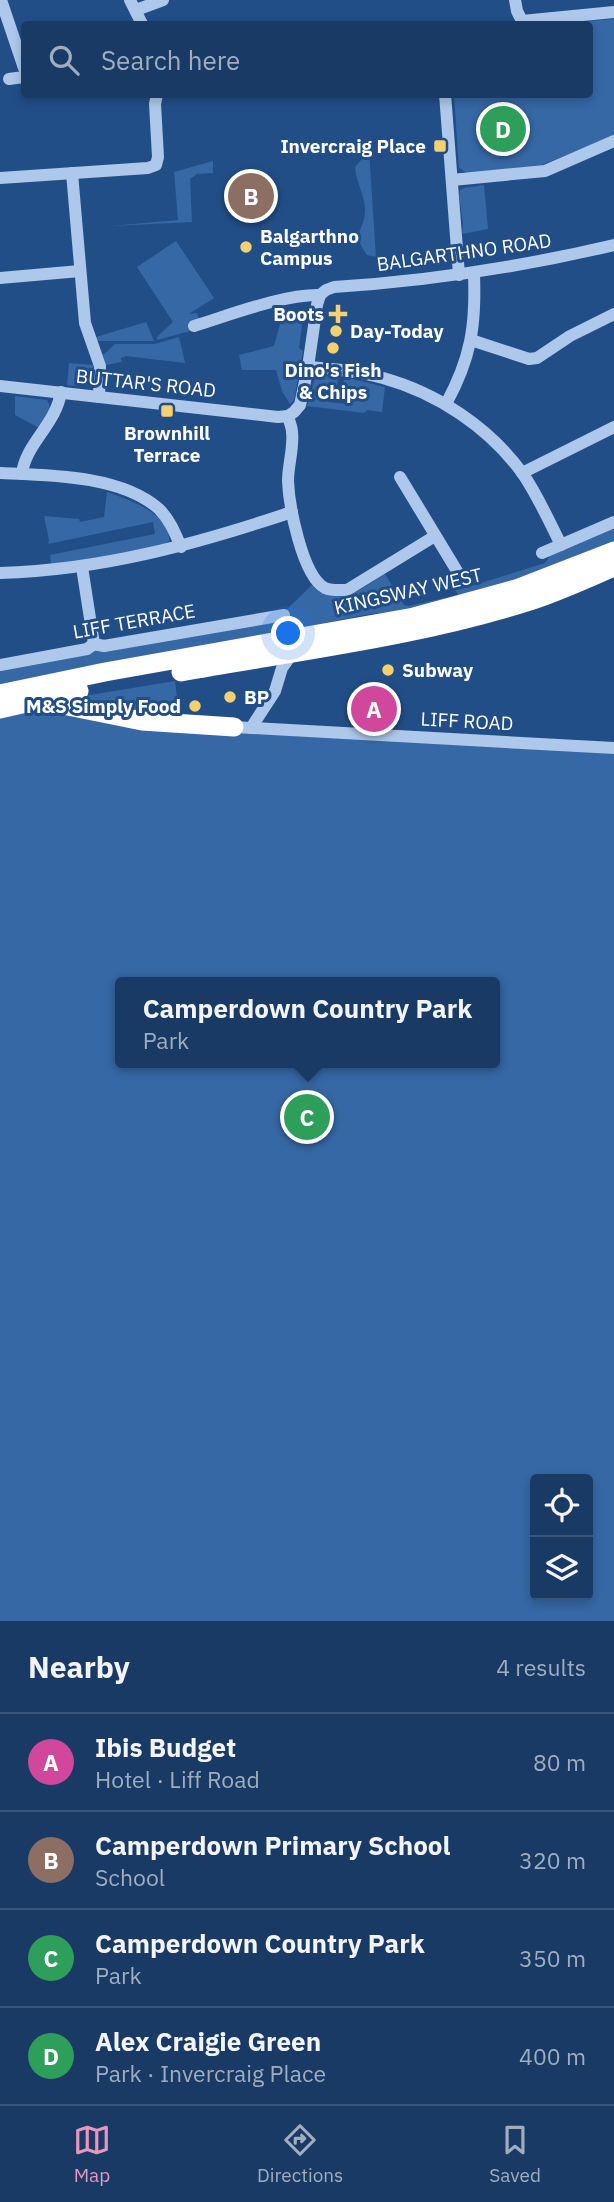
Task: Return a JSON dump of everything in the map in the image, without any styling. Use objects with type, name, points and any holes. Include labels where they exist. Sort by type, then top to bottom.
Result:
[{"type":"highway","name":"KINGSWAY WEST","points":[[0,694],[105,672],[414,617],[516,589],[614,551]]},
{"type":"highway","name":"KINGSWAY WEST","points":[[0,709],[136,680],[292,654],[457,621],[531,600],[614,568]]},
{"type":"highway","points":[[38,700],[142,721],[243,727]]},
{"type":"street","points":[[1,0],[21,59]]},
{"type":"street","points":[[141,21],[133,5],[163,0]]},
{"type":"street","points":[[515,0],[520,21]]},
{"type":"street","points":[[531,21],[598,7],[614,12]]},
{"type":"street","points":[[9,79],[21,77]]},
{"type":"street","points":[[0,178],[148,168],[156,165],[156,98]]},
{"type":"street","points":[[445,98],[459,275]]},
{"type":"street","points":[[452,180],[545,171],[614,141]]},
{"type":"street","points":[[72,173],[85,323],[100,366],[99,397]]},
{"type":"street","name":"BALGARTHNO ROAD","points":[[194,326],[283,300],[320,295],[334,287],[474,274],[614,245]]},
{"type":"street","points":[[0,278],[80,271]]},
{"type":"street","points":[[446,404],[460,378],[471,340],[474,323],[474,274]]},
{"type":"street","points":[[320,295],[300,405],[288,416],[293,433],[288,464],[292,512],[308,565],[316,580],[324,587],[347,590],[435,536]]},
{"type":"street","points":[[471,340],[529,359],[537,358],[570,336],[614,314]]},
{"type":"street","points":[[308,367],[381,377],[415,388],[446,404],[473,423],[522,473],[561,545]]},
{"type":"street","name":"BUTTAR'S ROAD","points":[[0,386],[288,416]]},
{"type":"street","points":[[22,474],[23,464],[55,414],[61,393]]},
{"type":"street","points":[[522,473],[614,426]]},
{"type":"street","points":[[0,473],[57,475],[88,480],[140,497],[158,509],[172,525],[181,547]]},
{"type":"street","points":[[400,477],[460,576]]},
{"type":"street","points":[[0,573],[82,567],[130,559],[181,547],[292,512]]},
{"type":"street","points":[[542,553],[614,522]]},
{"type":"street","points":[[82,567],[94,644]]},
{"type":"street","name":"LIFF TERRACE","points":[[0,665],[87,649],[94,644],[104,646],[277,613]]},
{"type":"street","points":[[243,727],[275,691],[282,668],[292,654]]},
{"type":"street","name":"LIFF ROAD","points":[[243,727],[614,748]]},
{"type":"shaded area","points":[[614,19],[614,136],[539,166],[467,173],[459,168],[454,98],[593,98],[593,21],[590,21]]},
{"type":"shaded area","points":[[369,151],[376,257],[367,255],[359,241],[365,206],[355,167]]},
{"type":"shaded area","points":[[213,161],[213,173],[197,174],[190,179],[192,222],[111,226],[178,220],[174,172]]},
{"type":"shaded area","points":[[484,185],[488,229],[462,234],[460,190]]},
{"type":"shaded area","points":[[176,241],[214,298],[189,314],[197,313],[199,319],[194,330],[157,340],[173,322],[137,267]]},
{"type":"shaded area","points":[[281,307],[302,325],[299,348],[303,351],[294,400],[290,404],[282,391],[276,370],[242,370],[239,355],[274,346]]},
{"type":"shaded area","points":[[146,322],[154,341],[97,341],[96,337]]},
{"type":"shaded area","points":[[179,337],[185,363],[126,356],[121,358],[122,362],[106,365],[103,355],[115,344],[155,344]]},
{"type":"shaded area","points":[[69,363],[93,365],[92,382],[86,386],[67,385]]},
{"type":"shaded area","points":[[322,375],[338,377],[337,385],[330,384],[328,402],[348,404],[350,391],[343,389],[344,377],[385,387],[382,412],[367,410],[364,413],[307,406],[315,378]]},
{"type":"shaded area","points":[[15,396],[47,400],[49,411],[39,428],[15,415]]},
{"type":"shaded area","points":[[107,492],[136,503],[156,515],[168,531],[169,541],[122,554],[51,564],[50,555],[155,534],[153,522],[48,544],[44,516],[79,519],[80,522],[104,517]]},
{"type":"shaded area","points":[[614,526],[614,544],[464,597],[0,688],[0,669],[285,611],[313,584],[332,595],[341,596],[358,591],[385,574],[404,605],[458,595],[449,579],[464,574],[471,586],[545,563],[552,553]]},
{"type":"shaded area","points":[[175,681],[179,714],[133,714],[66,699]]},
{"type":"shaded area","points":[[40,709],[614,754],[614,1621],[0,1621],[0,717]]},
{"type":"place","name":"Alex Craigie Green","points":[[503,129]]},
{"type":"place","name":"Invercraig Place","points":[[440,146]]},
{"type":"place","name":"Camperdown Primary School","points":[[251,196]]},
{"type":"place","name":"Balgarthno Campus","points":[[246,247]]},
{"type":"place","name":"Boots","points":[[338,314]]},
{"type":"place","name":"Day-Today","points":[[336,331]]},
{"type":"place","name":"Dino's Fish & Chips","points":[[333,348]]},
{"type":"place","name":"Brownhill Terrace","points":[[167,411]]},
{"type":"place","name":"Subway","points":[[388,670]]},
{"type":"place","name":"BP","points":[[230,697]]},
{"type":"place","name":"M&S Simply Food","points":[[195,706]]},
{"type":"place","name":"Ibis Budget","points":[[374,709]]},
{"type":"place","name":"Camperdown Country Park","points":[[307,1117]]}]
